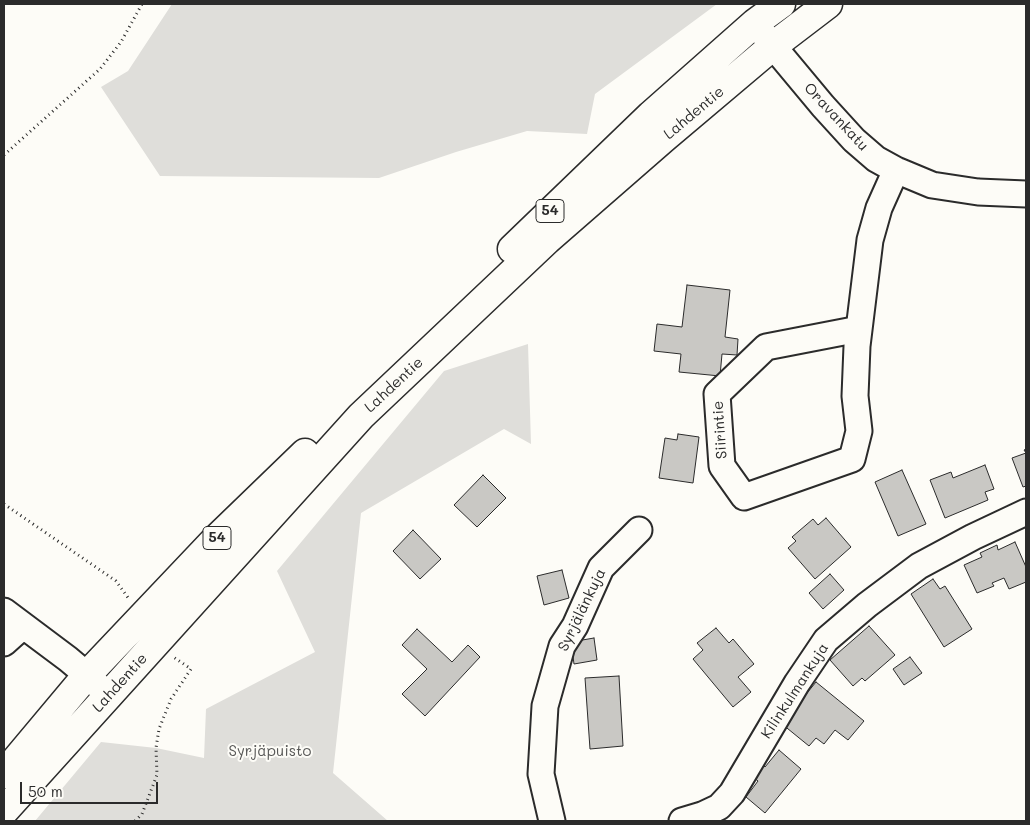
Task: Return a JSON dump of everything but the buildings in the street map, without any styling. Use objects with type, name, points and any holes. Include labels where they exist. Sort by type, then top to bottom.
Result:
[{"type":"main road","name":"Lahdentie","points":[[4,774],[87,675],[215,540],[538,223],[651,115],[755,23],[781,4]]},
{"type":"main road","name":"Lahdentie","points":[[4,811],[361,416],[547,240],[773,46],[828,4]]},
{"type":"street","name":"Oravankatu","points":[[755,23],[823,106],[854,140],[876,159],[896,170],[932,185],[978,192],[1026,194]]},
{"type":"street","name":"Siirintie","points":[[859,329],[766,347],[717,394],[722,466],[744,497],[852,459],[859,431],[855,396],[857,346],[870,240],[879,208],[896,170]]},
{"type":"street","name":"Kilinkulmankuja","points":[[682,821],[719,807],[732,793],[797,684],[826,640],[867,605],[919,566],[973,537],[1026,512]]},
{"type":"street","name":"Syrjälänkuja","points":[[552,821],[541,774],[545,706],[562,646],[575,626],[601,568],[639,530]]},
{"type":"street","points":[[4,611],[68,659],[109,696]]},
{"type":"street","points":[[4,643],[23,626]]},
{"type":"path","points":[[4,155],[100,69],[121,42],[142,4]]},
{"type":"path","points":[[4,504],[116,580],[132,603]]},
{"type":"path","points":[[136,821],[142,814],[157,775],[156,748],[159,729],[171,699],[191,669],[165,651]]},
{"type":"green space","points":[[172,4],[717,4],[595,94],[587,134],[527,131],[379,178],[160,176],[101,87],[128,71]]},
{"type":"green space","name":"Syrjäpuisto","points":[[528,344],[531,444],[504,429],[361,513],[333,773],[388,821],[35,821],[101,742],[156,748],[204,758],[206,709],[315,652],[277,571],[444,371]]}]
